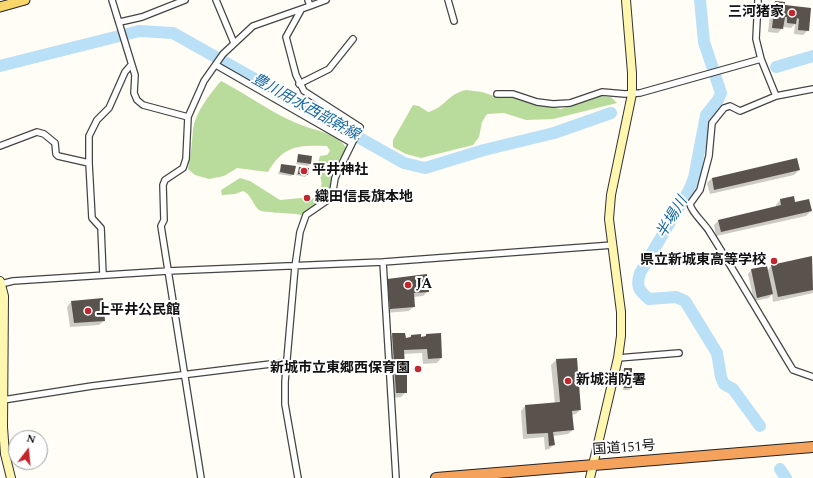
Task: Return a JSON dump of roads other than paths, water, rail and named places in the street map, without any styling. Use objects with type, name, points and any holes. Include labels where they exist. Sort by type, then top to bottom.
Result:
[{"type":"highway","name":"国道151号","points":[[436,478],[813,447]]},
{"type":"main road","points":[[0,7],[26,0]]},
{"type":"street","points":[[112,0],[135,75],[134,93],[137,100],[143,105],[188,117]]},
{"type":"street","points":[[120,25],[185,0]]},
{"type":"street","points":[[216,0],[234,43]]},
{"type":"street","points":[[298,478],[285,404],[295,267],[303,221],[306,214],[332,197],[335,178],[360,127],[304,91],[299,84],[286,37],[301,10],[309,3],[326,0]]},
{"type":"street","points":[[448,0],[454,21]]},
{"type":"street","points":[[590,478],[618,358],[621,312],[609,219],[611,194],[632,94],[632,73],[626,0]]},
{"type":"street","points":[[758,0],[756,39],[761,58],[776,96]]},
{"type":"street","points":[[201,478],[161,226],[164,220],[163,185],[166,180],[183,168],[186,159],[188,117],[204,81],[223,54],[253,26],[301,10]]},
{"type":"street","points":[[299,84],[329,69],[353,39]]},
{"type":"street","points":[[497,94],[513,94],[537,102],[553,104],[570,103],[602,92],[632,94],[761,58]]},
{"type":"street","points":[[217,64],[353,141]]},
{"type":"street","points":[[102,275],[101,228],[92,218],[89,136],[97,120],[109,108],[131,65]]},
{"type":"street","points":[[813,89],[776,96],[740,111],[730,106],[724,108],[714,119],[711,128],[709,156],[700,190],[690,207],[703,221],[792,370],[813,377]]},
{"type":"street","points":[[0,146],[37,132],[44,134],[55,143],[56,154],[58,156],[89,163]]},
{"type":"street","points":[[11,478],[2,454],[4,296],[1,283],[168,271],[295,267],[383,262],[613,245]]},
{"type":"street","points":[[383,262],[396,478]]},
{"type":"street","points":[[618,358],[679,353]]},
{"type":"street","points":[[3,400],[185,374],[288,362]]},
{"type":"waterway","name":"半場川","points":[[700,0],[704,42],[721,93],[718,100],[706,115],[694,178],[689,190],[640,273],[638,285],[642,293],[649,299],[676,297],[685,301],[717,353],[721,377],[724,384],[733,389],[760,426]]},
{"type":"waterway","name":"豊川用水西部幹線","points":[[0,66],[139,31],[173,33],[404,163],[425,168],[484,150],[554,133],[611,113]]},
{"type":"waterway","name":"豊川用水西部幹線","points":[[776,67],[813,56]]},
{"type":"waterway","name":"半場川","points":[[780,469],[786,478]]},
{"type":"place","name":"三河猪家","points":[[792,13]]},
{"type":"place","name":"平井神社","points":[[304,171]]},
{"type":"place","name":"織田信長旗本地","points":[[307,198]]},
{"type":"place","name":"県立新城東高等学校","points":[[774,261]]},
{"type":"place","name":"JA","points":[[408,285]]},
{"type":"place","name":"上平井公民館","points":[[88,311]]},
{"type":"place","name":"新城市立東郷西保育園","points":[[418,369]]},
{"type":"place","name":"新城消防署","points":[[568,381]]}]
